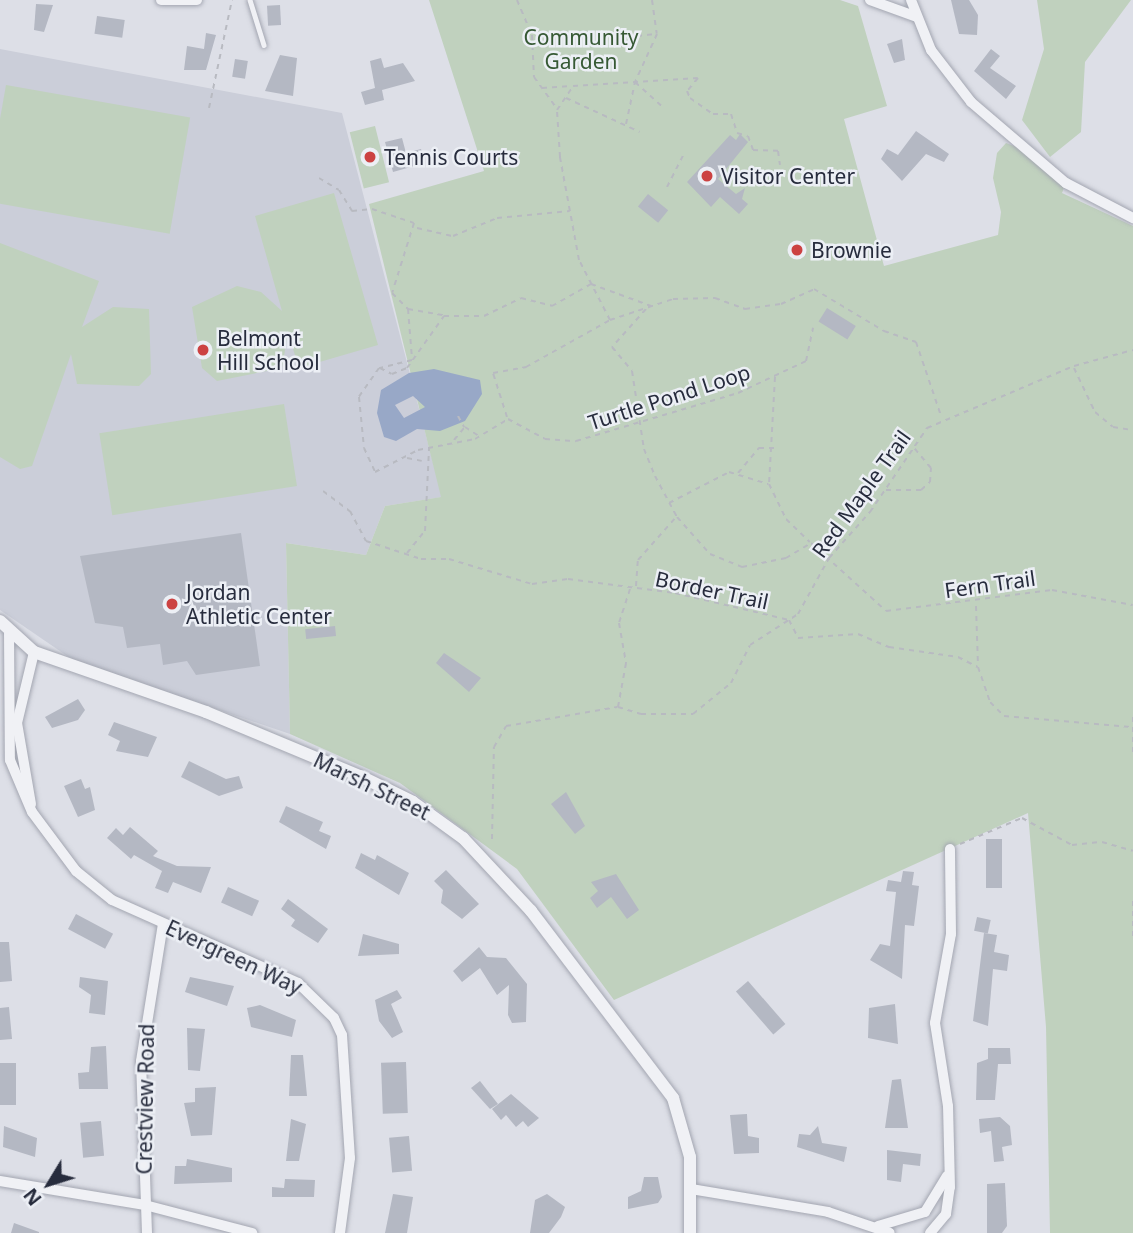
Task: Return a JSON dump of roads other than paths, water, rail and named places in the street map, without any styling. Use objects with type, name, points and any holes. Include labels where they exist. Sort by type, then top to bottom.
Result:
[{"type":"street","points":[[161,0],[197,0]]},
{"type":"street","points":[[870,0],[916,17]]},
{"type":"street","points":[[911,0],[916,17],[945,71],[1014,142],[1066,183],[1133,218]]},
{"type":"street","name":"Marsh Street","points":[[4,626],[34,652],[206,712],[356,774],[454,831],[531,911],[667,1088],[686,1135],[691,1189],[690,1233]]},
{"type":"street","name":"Evergreen Way","points":[[4,626],[10,760],[32,812],[76,871],[112,900],[298,983],[334,1018],[342,1035],[350,1158],[340,1233]]},
{"type":"street","name":"Evergreen Way","points":[[32,812],[17,723],[34,652]]},
{"type":"street","points":[[930,1233],[946,1214],[951,1166],[935,1023],[951,934],[950,849]]},
{"type":"street","name":"Crestview Road","points":[[147,1233],[141,1062],[163,925]]},
{"type":"street","points":[[875,1226],[913,1219],[935,1204],[951,1166]]},
{"type":"street","points":[[0,1181],[145,1205],[252,1233]]},
{"type":"street","points":[[691,1189],[828,1212],[890,1233]]},
{"type":"lane","points":[[250,0],[264,45]]},
{"type":"water","points":[[434,369],[480,380],[482,394],[465,421],[440,431],[417,429],[396,441],[384,437],[377,413],[381,390],[409,373]],"holes":[[[413,396],[425,407],[404,418],[395,405]]]},
{"type":"place","name":"Tennis Courts","points":[[370,157]]},
{"type":"place","name":"Visitor Center","points":[[707,176]]},
{"type":"place","name":"Brownie","points":[[797,250]]},
{"type":"place","name":"Belmont Hill School","points":[[203,350]]},
{"type":"place","name":"Jordan Athletic Center","points":[[172,604]]},
{"type":"park label","name":"Community Garden","points":[[581,49]]}]
